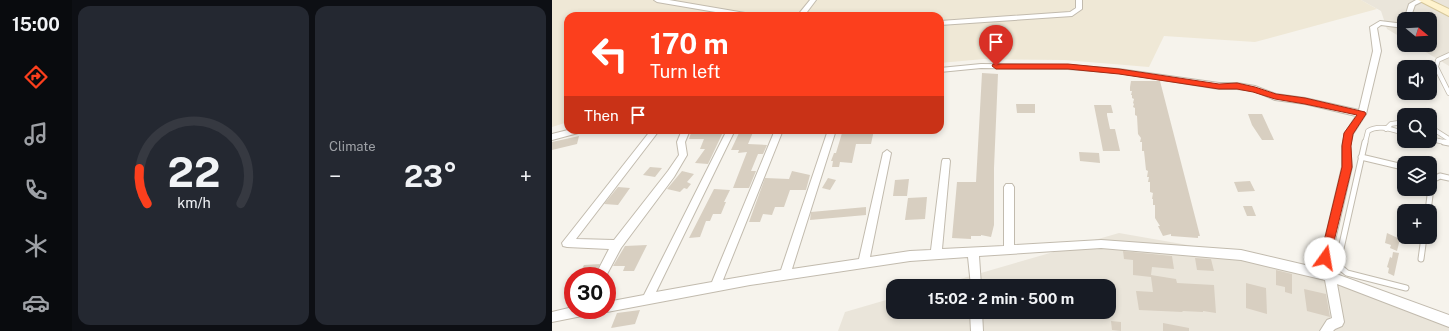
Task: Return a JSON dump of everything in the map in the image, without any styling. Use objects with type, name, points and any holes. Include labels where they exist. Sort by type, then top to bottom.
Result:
[{"type":"street","points":[[658,0],[728,12]]},
{"type":"street","points":[[803,12],[813,0]]},
{"type":"street","points":[[944,23],[1072,14],[1079,9],[1079,0]]},
{"type":"street","points":[[1409,12],[1412,4],[1422,0],[1447,11]]},
{"type":"street","points":[[1326,331],[1331,324],[1338,322],[1326,275],[1347,167],[1346,146],[1349,133],[1362,114],[1377,51],[1373,27],[1380,23],[1397,25]]},
{"type":"street","points":[[944,70],[982,66],[1052,66],[1119,71],[1219,86],[1237,86],[1275,97],[1305,101],[1362,114]]},
{"type":"street","points":[[552,136],[564,133]]},
{"type":"street","points":[[617,245],[567,243],[652,134]]},
{"type":"street","points":[[605,267],[617,245],[684,155],[681,142],[684,134]]},
{"type":"street","points":[[648,298],[729,134]]},
{"type":"street","points":[[715,287],[777,134]]},
{"type":"street","points":[[785,274],[831,134]]},
{"type":"street","points":[[864,262],[887,153]]},
{"type":"street","points":[[936,254],[946,161]]},
{"type":"street","points":[[1009,187],[1009,248]]},
{"type":"street","points":[[616,305],[785,274],[910,256],[1009,248],[1100,244],[1242,255],[1326,275],[1449,321]]},
{"type":"street","points":[[973,251],[975,279]]},
{"type":"street","points":[[552,317],[564,314]]},
{"type":"street","points":[[976,319],[977,331]]},
{"type":"lane","points":[[1449,55],[1438,60],[1436,67],[1449,94]]},
{"type":"lane","points":[[1386,129],[1391,124],[1397,123]]},
{"type":"lane","points":[[1397,131],[1374,127],[1368,131],[1361,157],[1339,265],[1344,271],[1351,274],[1406,288]]},
{"type":"lane","points":[[1437,131],[1449,139]]},
{"type":"lane","points":[[1437,140],[1449,143]]},
{"type":"lane","points":[[1361,157],[1397,166]]},
{"type":"lane","points":[[1429,204],[1432,180],[1440,176],[1449,178]]},
{"type":"lane","points":[[1421,259],[1423,244]]},
{"type":"shaded area","points":[[552,0],[1361,0],[1377,9],[1255,42],[1164,36],[1149,67],[1064,60],[984,59],[944,63],[944,12],[564,12],[564,123],[552,127]]},
{"type":"shaded area","points":[[1361,0],[1449,0],[1449,66],[1426,52],[1437,52],[1437,12],[1397,12],[1397,35],[1387,29],[1381,11]]},
{"type":"shaded area","points":[[1119,233],[1279,261],[1314,276],[1449,323],[1449,331],[838,331],[845,312],[886,300],[886,319],[1116,319],[1116,279],[960,279]]},
{"type":"building","points":[[982,73],[998,74],[994,168],[994,225],[991,237],[981,235],[971,236],[971,239],[952,238],[957,182],[976,182]]},
{"type":"building","points":[[1131,81],[1160,81],[1200,236],[1198,236],[1198,238],[1171,236],[1171,234],[1163,236],[1158,226],[1160,226],[1155,218],[1155,205],[1153,205],[1152,199],[1153,193],[1150,192],[1150,182],[1148,182],[1149,177],[1147,177],[1148,171],[1146,170],[1144,151],[1142,151],[1142,142],[1140,142],[1141,138],[1138,134],[1137,116],[1135,115],[1135,108],[1133,107],[1134,99],[1131,95],[1132,91],[1130,91]]},
{"type":"building","points":[[1016,104],[1035,104],[1035,113],[1017,113]]},
{"type":"building","points":[[1094,105],[1111,105],[1113,113],[1107,113],[1107,115],[1110,129],[1115,129],[1120,151],[1103,151]]},
{"type":"building","points":[[1248,114],[1262,114],[1274,140],[1262,140],[1252,125]]},
{"type":"building","points":[[691,134],[722,134],[708,164],[695,163],[705,149],[700,149],[704,139],[689,139]]},
{"type":"building","points":[[739,134],[752,134],[748,144],[767,145],[763,154],[758,154],[751,171],[756,171],[749,188],[733,188],[747,152],[738,153],[739,150],[731,150]]},
{"type":"building","points":[[842,134],[873,134],[871,144],[856,144],[852,163],[840,162],[839,167],[832,167],[833,161],[831,161],[834,153],[836,153]]},
{"type":"building","points":[[579,136],[577,144],[552,150],[552,142]]},
{"type":"building","points":[[1079,152],[1099,153],[1100,163],[1080,161]]},
{"type":"building","points":[[650,167],[662,168],[655,177],[643,175]]},
{"type":"building","points":[[682,171],[694,174],[687,182],[691,184],[687,189],[684,188],[680,192],[667,189]]},
{"type":"building","points":[[792,171],[810,175],[806,190],[790,190],[784,207],[775,207],[772,215],[763,214],[760,222],[749,222],[765,178],[789,179]]},
{"type":"building","points":[[828,178],[836,180],[830,190],[822,188]]},
{"type":"building","points":[[909,179],[907,196],[893,196],[895,180]]},
{"type":"building","points":[[1250,181],[1255,191],[1238,192],[1234,182]]},
{"type":"building","points":[[618,187],[630,188],[618,205],[604,204]]},
{"type":"building","points":[[714,189],[730,190],[724,202],[726,202],[721,214],[713,214],[710,221],[706,221],[700,237],[689,238]]},
{"type":"building","points":[[927,197],[925,219],[905,220],[908,198]]},
{"type":"building","points":[[1243,206],[1252,206],[1256,216],[1247,216]]},
{"type":"building","points":[[866,207],[866,215],[810,220],[811,212]]},
{"type":"building","points":[[1387,233],[1397,238],[1397,244],[1399,244],[1397,251],[1390,248],[1391,245],[1385,243]]},
{"type":"building","points":[[647,245],[634,271],[623,271],[625,266],[613,266],[625,246]]},
{"type":"building","points":[[1123,251],[1172,256],[1174,269],[1152,267],[1151,275],[1176,279],[1177,283],[1214,285],[1216,313],[1203,311],[1182,311],[1183,312],[1139,310],[1136,291],[1153,292],[1151,277],[1133,275],[1133,260],[1124,259]]},
{"type":"building","points":[[1393,252],[1399,253],[1394,276],[1388,273],[1389,268],[1387,267],[1390,257],[1392,258]]},
{"type":"building","points":[[1195,258],[1211,259],[1214,271],[1197,270]]},
{"type":"building","points":[[600,264],[598,267],[583,267],[584,265]]},
{"type":"building","points":[[1276,270],[1292,274],[1292,294],[1285,292],[1285,287],[1276,285]]},
{"type":"building","points":[[1246,283],[1266,288],[1267,314],[1246,308]]},
{"type":"building","points":[[1304,289],[1326,294],[1330,317],[1307,311]]},
{"type":"building","points":[[640,310],[635,324],[611,328],[615,319],[616,319],[617,313]]},
{"type":"building","points":[[1111,321],[1121,322],[1121,331],[1112,330]]},
{"type":"building","points":[[1163,323],[1189,328],[1189,331],[1163,331]]},
{"type":"route","points":[[996,66],[1068,67],[1119,71],[1219,86],[1237,86],[1275,97],[1305,101],[1362,114],[1349,133],[1346,146],[1347,167],[1325,258]]}]
